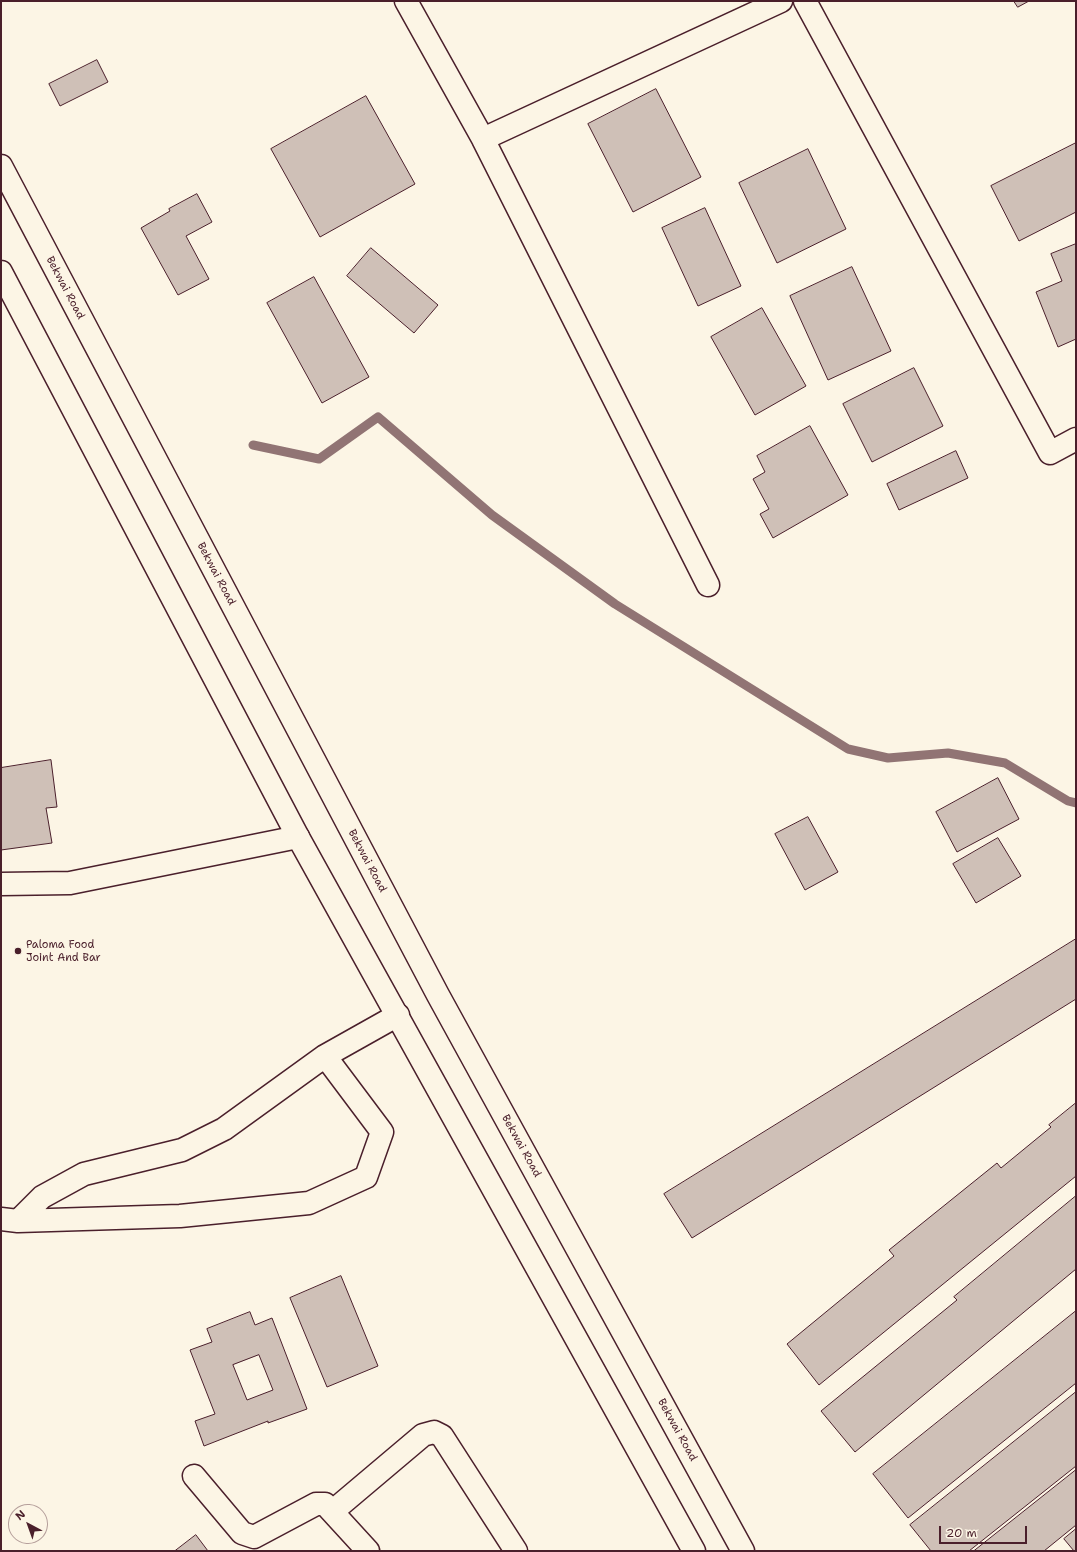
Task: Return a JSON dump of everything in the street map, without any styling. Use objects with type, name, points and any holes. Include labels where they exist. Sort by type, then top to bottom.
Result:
[{"type":"main road","points":[[406,1],[483,139],[708,585]]},
{"type":"main road","points":[[483,139],[781,1]]},
{"type":"main road","points":[[805,1],[1050,454],[1076,438]]},
{"type":"main road","name":"Bekwai Road","points":[[1,166],[438,996],[743,1551]]},
{"type":"main road","points":[[1,272],[298,837],[694,1551]]},
{"type":"main road","points":[[1,884],[70,883],[298,837]]},
{"type":"main road","points":[[10,1220],[42,1197],[84,1174],[182,1150],[224,1129],[325,1056],[398,1015]]},
{"type":"main road","points":[[10,1220],[180,1216],[309,1203],[366,1177],[382,1132],[325,1056]]},
{"type":"main road","points":[[333,1511],[423,1435],[434,1432],[442,1436],[516,1551]]},
{"type":"main road","points":[[194,1476],[242,1533],[254,1537],[316,1504],[325,1504],[368,1551]]},
{"type":"building","points":[[1014,1],[1029,1],[1018,7]]},
{"type":"building","points":[[97,60],[108,82],[60,106],[49,84]]},
{"type":"building","points":[[656,89],[701,177],[633,212],[588,124]]},
{"type":"building","points":[[366,96],[415,184],[320,237],[271,149]]},
{"type":"building","points":[[1076,143],[1076,212],[1019,241],[991,186]]},
{"type":"building","points":[[808,149],[846,229],[777,263],[739,183]]},
{"type":"building","points":[[197,194],[212,222],[186,236],[209,279],[178,295],[141,228],[170,211],[169,209]]},
{"type":"building","points":[[705,208],[741,286],[698,306],[662,228]]},
{"type":"building","points":[[1076,244],[1076,339],[1058,347],[1036,292],[1062,281],[1051,254]]},
{"type":"building","points":[[371,248],[438,305],[414,333],[347,276]]},
{"type":"building","points":[[852,267],[891,351],[828,380],[790,296]]},
{"type":"building","points":[[314,277],[369,377],[322,403],[267,303]]},
{"type":"building","points":[[762,308],[806,386],[755,415],[711,337]]},
{"type":"building","points":[[914,368],[943,426],[872,462],[843,404]]},
{"type":"building","points":[[810,426],[848,495],[773,538],[760,514],[769,509],[753,479],[765,472],[757,456]]},
{"type":"building","points":[[956,451],[968,478],[899,510],[887,484]]},
{"type":"building","points":[[51,760],[57,807],[46,808],[52,843],[1,850],[1,768]]},
{"type":"building","points":[[998,778],[1019,819],[957,852],[936,812]]},
{"type":"building","points":[[808,817],[838,872],[805,890],[775,834]]},
{"type":"building","points":[[998,838],[1021,876],[976,903],[953,864]]},
{"type":"building","points":[[1076,939],[1076,999],[692,1238],[664,1194]]},
{"type":"building","points":[[1076,1103],[1076,1176],[819,1385],[787,1344],[894,1256],[889,1250],[997,1163],[1001,1168],[1051,1127],[1049,1125]]},
{"type":"building","points":[[1076,1196],[1076,1269],[855,1452],[821,1411],[957,1300],[954,1297]]},
{"type":"building","points":[[341,1276],[378,1366],[327,1387],[290,1298]]},
{"type":"building","points":[[1076,1311],[1076,1383],[908,1518],[873,1474]]},
{"type":"building","points":[[250,1312],[255,1325],[272,1318],[307,1409],[268,1423],[268,1421],[204,1446],[195,1421],[215,1414],[190,1350],[212,1342],[207,1329]],"holes":[[[259,1355],[273,1390],[247,1400],[233,1365]]]},
{"type":"building","points":[[1076,1392],[1076,1466],[969,1551],[931,1551],[910,1525]]},
{"type":"building","points":[[1076,1470],[1076,1525],[1044,1551],[974,1551]]},
{"type":"building","points":[[1076,1529],[1076,1551],[1074,1551],[1064,1539]]},
{"type":"building","points":[[196,1535],[208,1551],[175,1551]]},
{"type":"waterway","points":[[253,445],[319,459],[378,417],[492,515],[615,604],[848,749],[888,758],[948,753],[1005,763],[1068,801],[1076,803]]},
{"type":"place","name":"Paloma Food Joint And Bar","points":[[18,951]]}]
